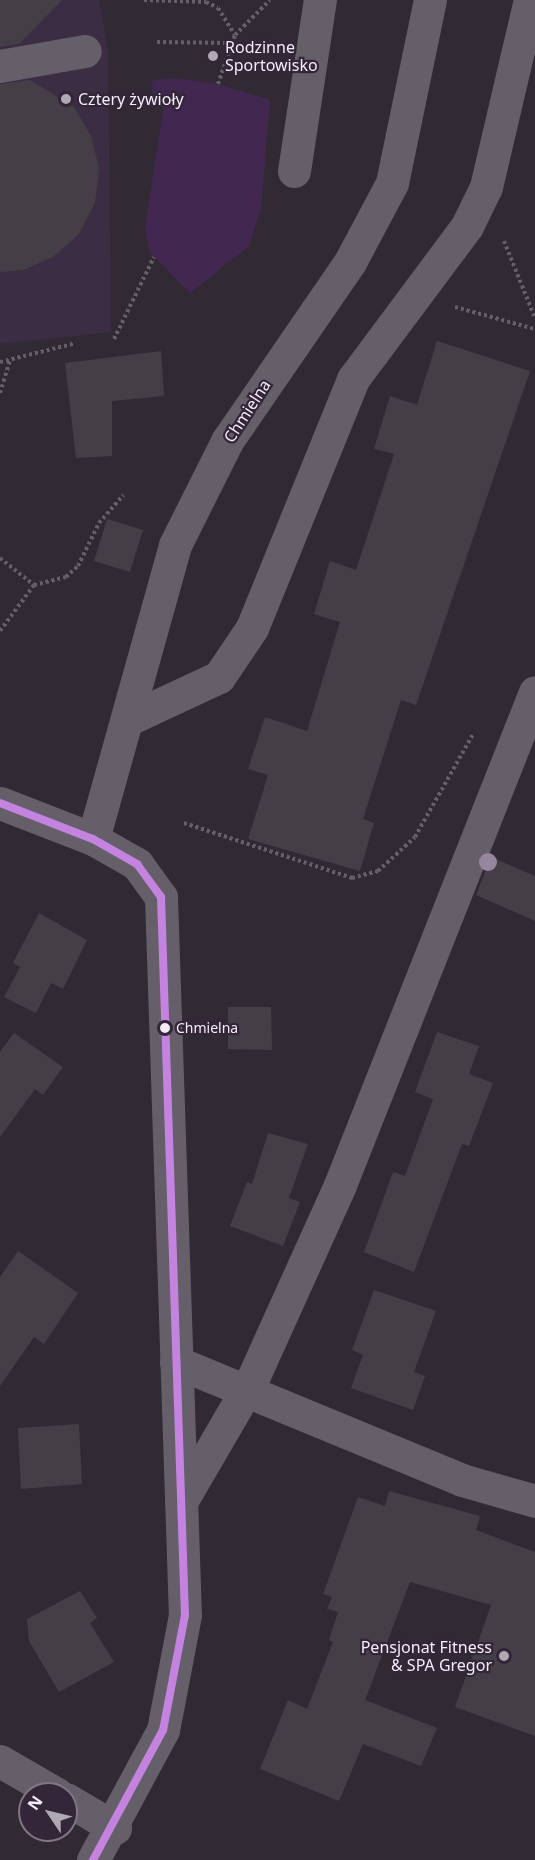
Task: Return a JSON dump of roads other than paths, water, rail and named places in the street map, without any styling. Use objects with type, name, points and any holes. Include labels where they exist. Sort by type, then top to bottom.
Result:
[{"type":"street","points":[[294,171],[320,0]]},
{"type":"street","name":"Chmielna","points":[[93,839],[131,718],[186,524],[227,441],[350,262],[392,183],[430,0]]},
{"type":"street","points":[[131,718],[219,678],[252,628],[353,379],[467,226],[486,187],[531,0]]},
{"type":"street","points":[[0,66],[85,51]]},
{"type":"street","points":[[181,1502],[244,1393],[340,1185],[535,692]]},
{"type":"street","points":[[0,803],[93,839],[137,864],[161,897],[185,1615],[163,1730],[115,1828],[93,1860]]},
{"type":"street","points":[[176,1362],[244,1393],[462,1480],[535,1501]]},
{"type":"street","points":[[0,1761],[36,1782]]},
{"type":"street","points":[[78,1806],[115,1828]]},
{"type":"place","name":"Rodzinne Sportowisko","points":[[213,56]]},
{"type":"place","name":"Cztery żywioły","points":[[66,99]]},
{"type":"place","name":"Chmielna","points":[[165,1028]]},
{"type":"place","name":"Pensjonat Fitness & SPA Gregor","points":[[504,1656]]}]
